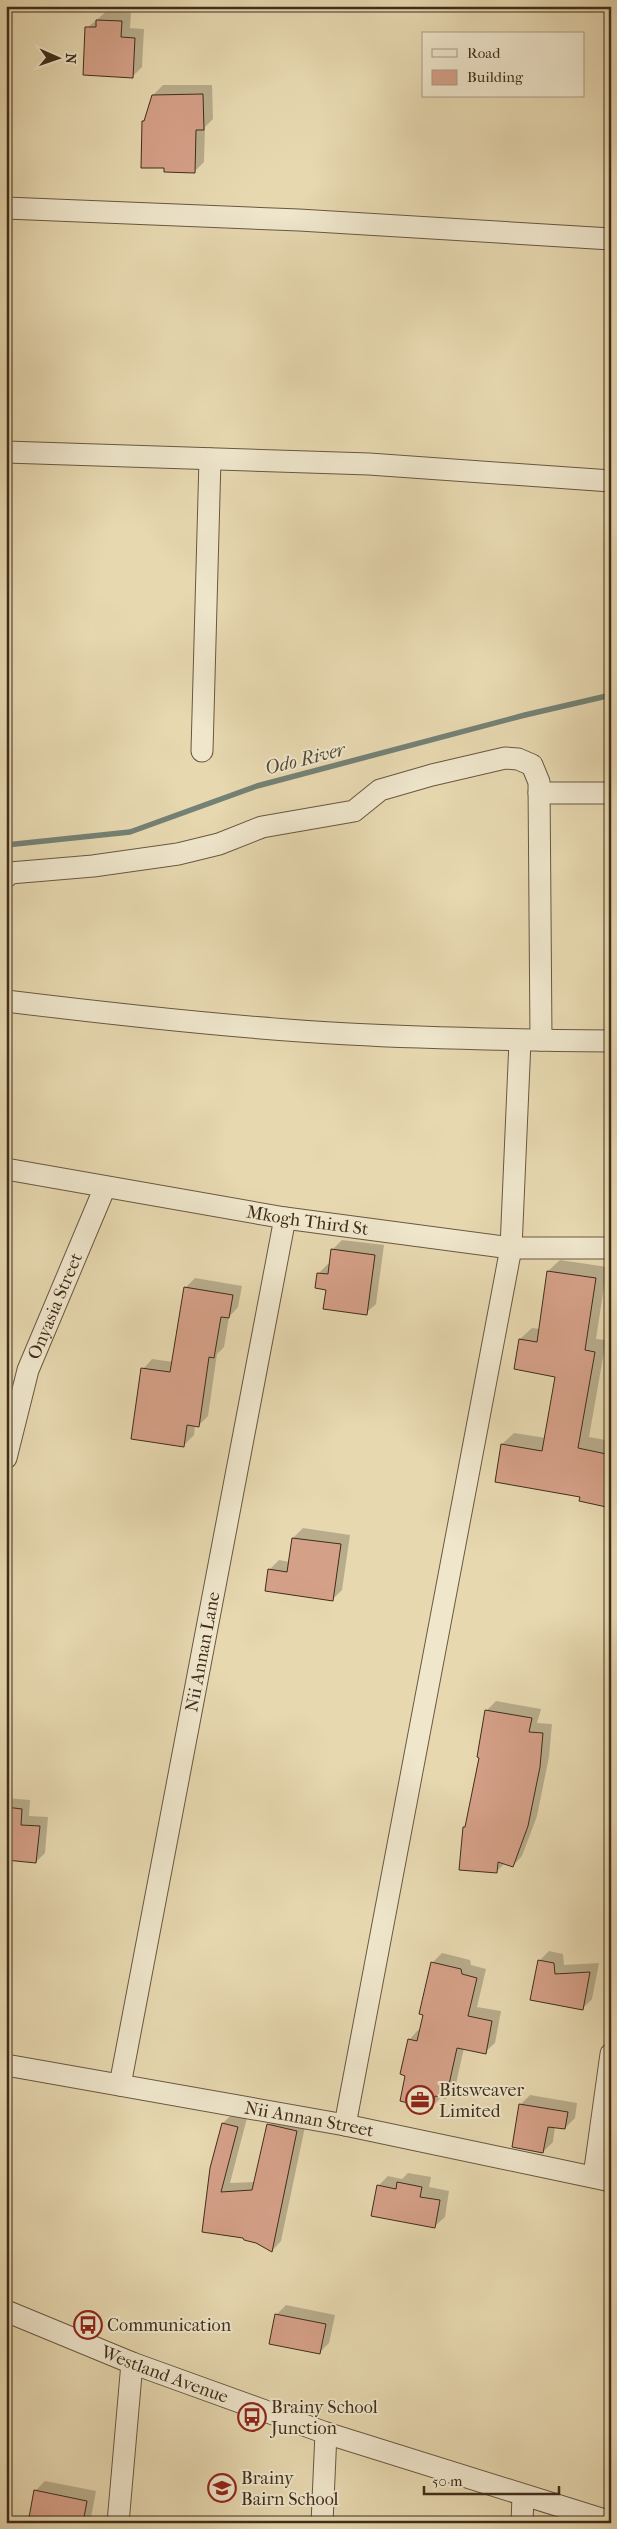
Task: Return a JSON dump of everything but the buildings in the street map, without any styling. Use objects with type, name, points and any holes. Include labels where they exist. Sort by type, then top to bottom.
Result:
[{"type":"street","points":[[6,208],[289,219],[611,239]]},
{"type":"street","points":[[6,452],[369,464],[611,481]]},
{"type":"street","points":[[202,751],[210,459]]},
{"type":"street","points":[[6,877],[10,873],[93,866],[178,854],[220,844],[262,827],[354,811],[380,790],[505,758],[518,759],[532,765],[539,782],[541,1040]]},
{"type":"street","points":[[539,793],[611,793]]},
{"type":"street","points":[[6,1001],[109,1013],[338,1034],[520,1041],[611,1041]]},
{"type":"street","points":[[346,2125],[510,1248],[520,1041]]},
{"type":"street","name":"Mkogh Third St","points":[[6,1169],[285,1218],[510,1248],[611,1248]]},
{"type":"street","name":"Onyasia Street","points":[[6,1458],[28,1370],[105,1187]]},
{"type":"street","name":"Nii Annan Lane","points":[[120,2084],[285,1218]]},
{"type":"street","points":[[602,2178],[611,2054]]},
{"type":"street","name":"Nii Annan Street","points":[[6,2066],[120,2084],[346,2125],[602,2178]]},
{"type":"street","name":"Westland Avenue","points":[[6,2312],[132,2363],[326,2433],[611,2522]]},
{"type":"street","points":[[118,2523],[132,2363]]},
{"type":"street","points":[[322,2523],[326,2433]]},
{"type":"street","points":[[522,2523],[523,2496]]},
{"type":"waterway","name":"Odo River","points":[[6,845],[130,832],[257,786],[525,715],[611,695]]},
{"type":"place","name":"Bitsweaver Limited","points":[[420,2100]]},
{"type":"place","name":"Communication","points":[[88,2325]]},
{"type":"place","name":"Brainy School Junction","points":[[252,2417]]},
{"type":"place","name":"Brainy Bairn School","points":[[222,2488]]}]
